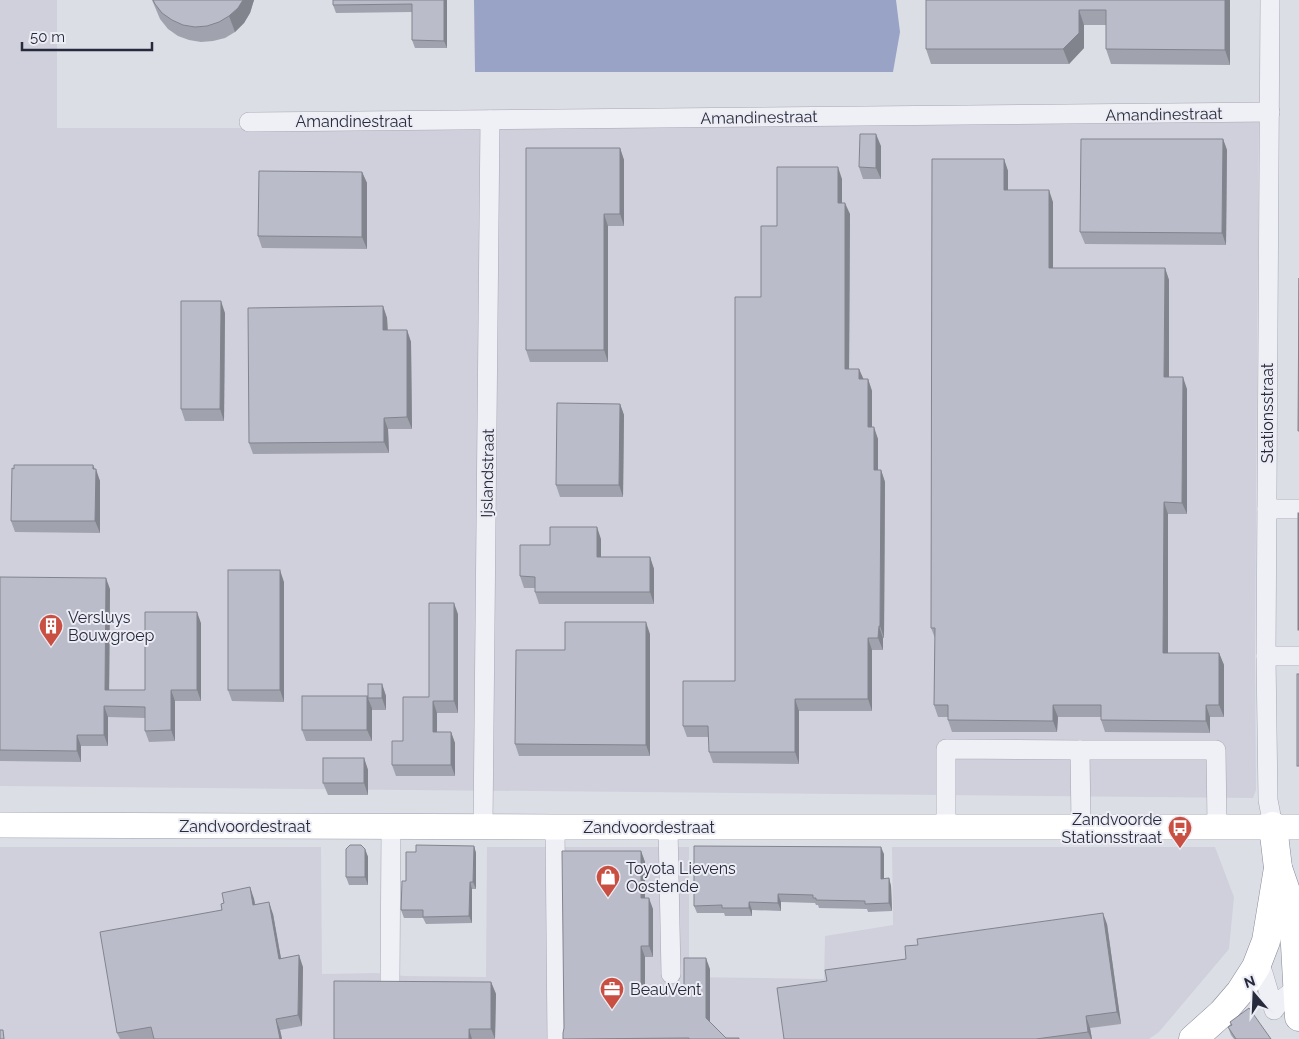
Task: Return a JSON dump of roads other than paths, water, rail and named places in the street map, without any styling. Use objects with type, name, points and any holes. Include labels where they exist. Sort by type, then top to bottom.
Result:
[{"type":"highway","points":[[1193,1039],[1222,1013],[1240,992],[1256,967],[1266,941],[1286,826]]},
{"type":"highway","points":[[1278,868],[1289,900],[1295,945],[1299,1017]]},
{"type":"main road","name":"Zandvoordestraat","points":[[0,825],[555,827],[1286,826]]},
{"type":"street","name":"Stationsstraat","points":[[1270,0],[1266,656],[1268,800],[1286,826]]},
{"type":"street","name":"Amandinestraat","points":[[249,122],[1270,112]]},
{"type":"street","name":"Ijslandstraat","points":[[483,826],[490,120]]},
{"type":"street","points":[[1267,509],[1299,509]]},
{"type":"street","points":[[1266,656],[1299,656]]},
{"type":"street","points":[[946,826],[946,750],[1216,750],[1217,826]]},
{"type":"street","points":[[1080,750],[1081,826]]},
{"type":"street","points":[[390,982],[391,826]]},
{"type":"street","points":[[555,827],[557,1039]]},
{"type":"street","points":[[668,827],[671,974]]},
{"type":"street","points":[[1256,967],[1263,973],[1274,1010],[1298,981]]},
{"type":"water","points":[[474,0],[896,0],[900,32],[893,72],[475,72]]},
{"type":"place","name":"Versluys Bouwgroep","points":[[51,647]]},
{"type":"place","name":"Zandvoorde Stationsstraat","points":[[1180,849]]},
{"type":"place","name":"Toyota Lievens Oostende","points":[[608,898]]},
{"type":"place","name":"BeauVent","points":[[612,1010]]}]
